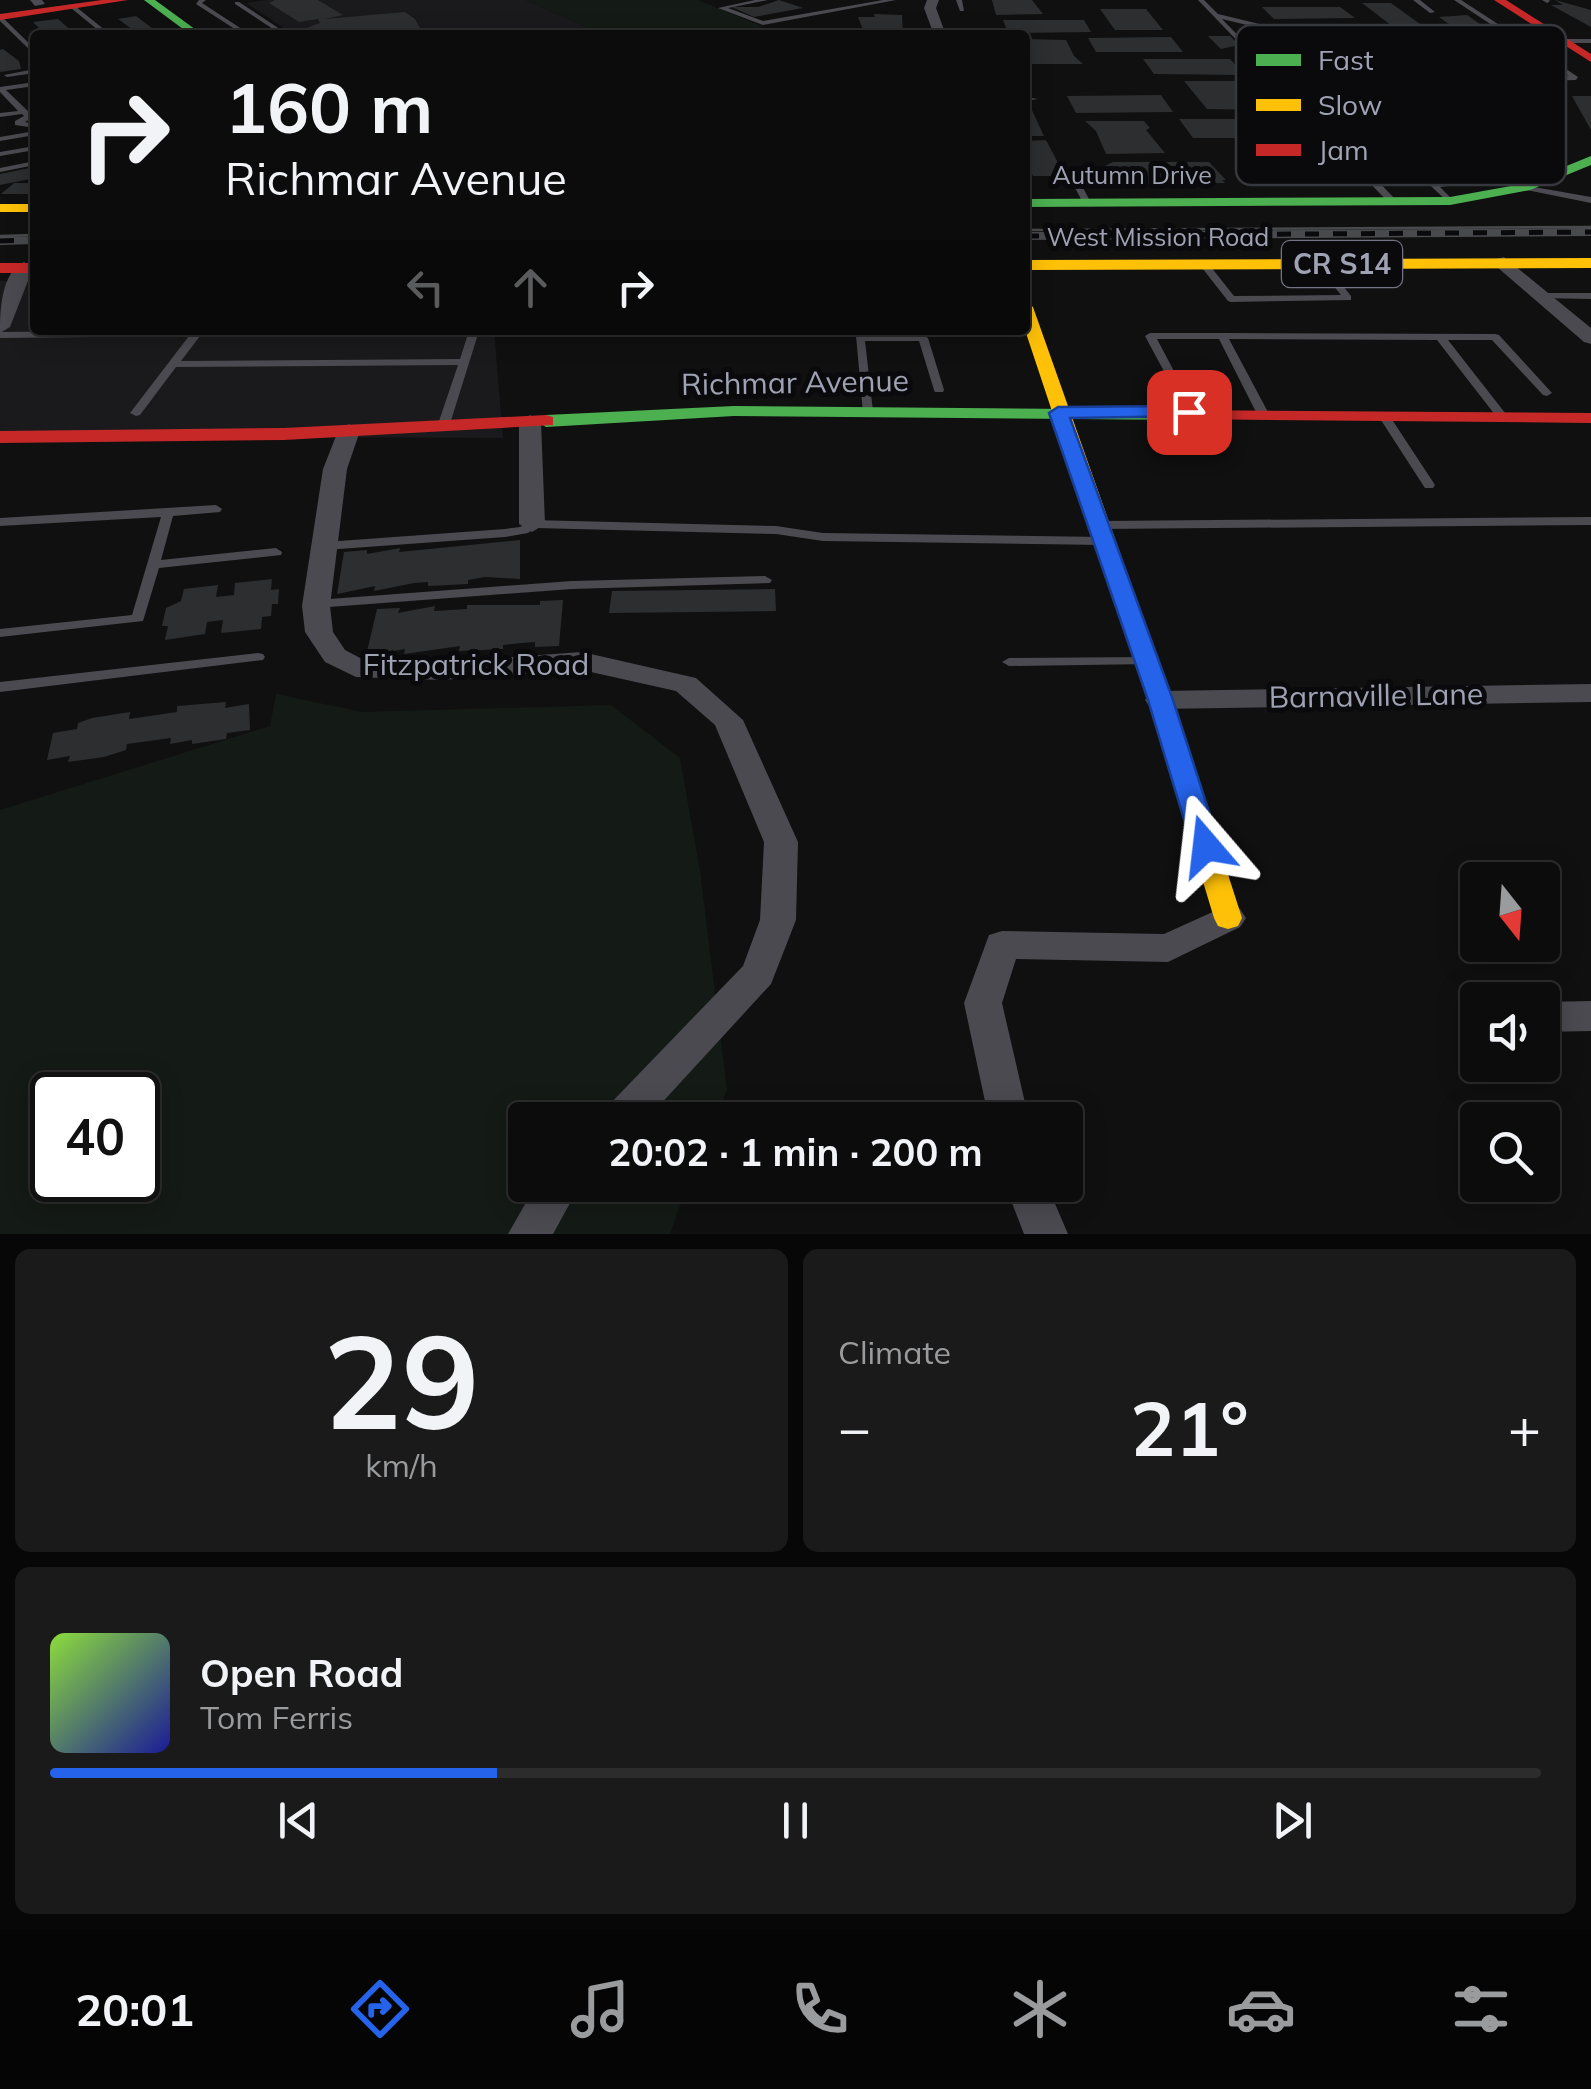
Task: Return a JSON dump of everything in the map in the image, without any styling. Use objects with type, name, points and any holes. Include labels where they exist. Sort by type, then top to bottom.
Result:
[{"type":"street","points":[[0,17],[71,4],[123,0]]},
{"type":"street","points":[[150,0],[191,30]]},
{"type":"street","points":[[933,0],[930,8],[938,30]]},
{"type":"street","points":[[1499,0],[1537,25]]},
{"type":"street","points":[[0,9],[38,2],[71,4]]},
{"type":"street","points":[[1566,43],[1591,59]]},
{"type":"street","name":"Autumn Drive","points":[[1566,167],[1591,160]]},
{"type":"street","name":"Autumn Drive","points":[[1030,202],[1081,192],[1393,202],[1529,185]]},
{"type":"street","points":[[0,208],[30,208]]},
{"type":"street","points":[[1504,263],[1591,338]]},
{"type":"street","name":"West Mission Road","points":[[1030,265],[1591,263]]},
{"type":"street","points":[[0,268],[30,268],[0,327]]},
{"type":"street","points":[[1005,1102],[982,1003],[1002,945],[1168,948],[1228,918],[1160,700],[1030,323]]},
{"type":"street","name":"Richmar Avenue","points":[[0,437],[349,431],[734,410],[1591,418]]},
{"type":"street","points":[[530,422],[532,524]]},
{"type":"street","name":"Fitzpatrick Road","points":[[349,431],[335,469],[316,604],[320,632],[334,656],[356,668],[440,670],[582,661],[686,684],[728,720],[781,842],[778,920],[758,974],[637,1102]]},
{"type":"street","name":"Barnaville Lane","points":[[1160,700],[1591,693]]},
{"type":"street","points":[[1560,1017],[1591,1016]]},
{"type":"street","points":[[530,1234],[549,1202]]},
{"type":"street","points":[[1033,1202],[1046,1234]]},
{"type":"lane","points":[[204,4],[253,0]]},
{"type":"lane","points":[[765,0],[721,8],[762,23],[893,0]]},
{"type":"lane","points":[[959,0],[962,10]]},
{"type":"lane","points":[[1200,0],[1236,37]]},
{"type":"lane","points":[[1416,0],[1432,12]]},
{"type":"lane","points":[[1457,0],[1496,25]]},
{"type":"lane","points":[[236,2],[278,30]]},
{"type":"lane","points":[[71,4],[102,30]]},
{"type":"lane","points":[[204,4],[241,30]]},
{"type":"lane","points":[[1215,15],[1256,25]]},
{"type":"lane","points":[[0,17],[30,48]]},
{"type":"lane","points":[[7,76],[30,72]]},
{"type":"lane","points":[[1,89],[30,85]]},
{"type":"lane","points":[[1,89],[29,114]]},
{"type":"lane","points":[[0,102],[12,100]]},
{"type":"lane","points":[[0,116],[29,114]]},
{"type":"lane","points":[[29,114],[18,122],[30,126]]},
{"type":"lane","points":[[0,139],[30,130]]},
{"type":"lane","points":[[0,154],[30,149]]},
{"type":"lane","points":[[0,170],[30,164]]},
{"type":"lane","points":[[1376,185],[1393,202]]},
{"type":"lane","points":[[1434,185],[1442,193],[1466,185]]},
{"type":"lane","points":[[1525,187],[1591,200]]},
{"type":"lane","points":[[1204,264],[1232,299],[1348,298],[1321,264]]},
{"type":"lane","points":[[1547,300],[1591,296]]},
{"type":"lane","points":[[1547,300],[1591,306]]},
{"type":"lane","points":[[0,334],[30,334]]},
{"type":"lane","points":[[136,413],[195,335]]},
{"type":"lane","points":[[443,427],[472,335]]},
{"type":"lane","points":[[1179,390],[1150,336],[1495,337],[1547,393]]},
{"type":"lane","points":[[1222,336],[1263,414]]},
{"type":"lane","points":[[1440,336],[1503,418]]},
{"type":"lane","points":[[867,412],[860,338],[923,338],[939,390]]},
{"type":"lane","points":[[172,364],[462,362]]},
{"type":"lane","points":[[1385,417],[1428,485]]},
{"type":"lane","points":[[0,522],[216,509]]},
{"type":"lane","points":[[0,633],[138,618],[168,513]]},
{"type":"lane","points":[[325,546],[524,530],[532,524],[776,530],[823,537],[1591,521]]},
{"type":"lane","points":[[153,564],[276,552]]},
{"type":"lane","points":[[316,604],[572,585],[764,580]]},
{"type":"lane","points":[[0,688],[258,657]]},
{"type":"lane","points":[[1009,662],[1147,661]]},
{"type":"shaded area","points":[[526,0],[593,30],[286,30],[246,3]]},
{"type":"shaded area","points":[[526,0],[698,0],[764,27],[746,30],[593,30]]},
{"type":"shaded area","points":[[0,281],[30,281],[30,335],[494,335],[503,438],[0,436]]},
{"type":"shaded area","points":[[276,694],[363,712],[611,705],[680,758],[700,871],[727,1090],[722,1102],[508,1102],[508,1202],[681,1202],[670,1234],[0,1234],[0,810],[270,726]]},
{"type":"building","points":[[318,0],[343,15],[325,19],[405,12],[421,30],[301,30],[320,23],[318,19],[299,22],[269,3]]},
{"type":"building","points":[[779,0],[803,8],[754,17],[732,7],[758,7]]},
{"type":"building","points":[[992,0],[1032,0],[1043,14],[996,15]]},
{"type":"building","points":[[1555,0],[1591,10],[1591,27],[1551,5],[1563,5]]},
{"type":"building","points":[[1362,3],[1391,3],[1421,25],[1391,25]]},
{"type":"building","points":[[1262,7],[1340,7],[1355,18],[1274,19]]},
{"type":"building","points":[[1100,9],[1146,9],[1163,30],[1115,30]]},
{"type":"building","points":[[874,14],[902,15],[903,30],[863,30],[858,17],[875,17]]},
{"type":"building","points":[[1467,15],[1482,25],[1450,25],[1439,17]]},
{"type":"building","points":[[136,16],[152,28],[133,30],[118,19]]},
{"type":"building","points":[[58,19],[71,30],[41,30],[33,22]]},
{"type":"building","points":[[1003,20],[1084,20],[1091,32],[1030,33],[1007,30]]},
{"type":"building","points":[[1208,36],[1230,36],[1236,42],[1236,46],[1221,49]]},
{"type":"building","points":[[1171,37],[1183,52],[1096,52],[1088,38]]},
{"type":"building","points":[[1030,39],[1066,40],[1083,64],[1030,64]]},
{"type":"building","points":[[3,49],[19,61],[21,69],[0,72]]},
{"type":"building","points":[[1143,59],[1230,59],[1236,65],[1236,75],[1154,74]]},
{"type":"building","points":[[1184,81],[1236,81],[1236,109],[1207,109]]},
{"type":"building","points":[[1161,95],[1173,112],[1076,113],[1067,96]]},
{"type":"building","points":[[1572,96],[1591,96],[1591,130]]},
{"type":"building","points":[[1030,106],[1044,136],[1030,136]]},
{"type":"building","points":[[1179,119],[1236,119],[1236,138],[1193,138]]},
{"type":"building","points":[[1085,121],[1144,121],[1150,128],[1146,130],[1165,153],[1106,154],[1096,131]]},
{"type":"building","points":[[1030,141],[1047,142],[1065,176],[1033,176]]},
{"type":"building","points":[[1113,162],[1209,162],[1225,183],[1116,184],[1103,167]]},
{"type":"building","points":[[30,168],[30,179],[0,185],[0,174]]},
{"type":"building","points":[[14,183],[30,183],[30,194],[1,194]]},
{"type":"building","points":[[520,540],[520,579],[485,577],[468,580],[468,584],[414,583],[374,591],[375,586],[337,594],[344,552],[367,550],[367,554],[400,548],[399,552]]},
{"type":"building","points":[[272,579],[271,590],[279,589],[278,604],[272,604],[271,616],[262,617],[261,629],[221,633],[223,620],[207,622],[205,634],[165,640],[168,626],[162,626],[166,608],[181,601],[184,589],[218,585],[216,597],[234,595],[235,583]]},
{"type":"building","points":[[775,589],[776,611],[609,613],[612,591]]},
{"type":"building","points":[[563,600],[559,646],[535,647],[535,642],[503,645],[503,649],[459,651],[460,646],[366,656],[377,609],[400,608],[398,613],[435,606],[434,611],[467,609],[467,605],[540,605],[540,601]]},
{"type":"building","points":[[226,702],[225,708],[249,704],[250,730],[227,733],[226,739],[170,744],[171,738],[127,744],[126,750],[104,757],[68,762],[70,756],[47,760],[53,733],[77,729],[78,723],[92,718],[130,712],[129,719],[177,712],[177,706]]},
{"type":"tram line","points":[[1030,230],[1591,227]]},
{"type":"tram line","points":[[0,236],[30,235]]},
{"type":"railway","points":[[1030,236],[1591,232]]},
{"type":"railway","points":[[0,241],[30,240]]},
{"type":"traffic: fast","points":[[149,0],[191,30]]},
{"type":"traffic: fast","points":[[1566,170],[1591,160]]},
{"type":"traffic: fast","points":[[1030,203],[1450,201],[1530,185]]},
{"type":"traffic: fast","points":[[546,421],[734,411],[1184,415]]},
{"type":"traffic: slow","points":[[0,208],[30,208]]},
{"type":"traffic: slow","points":[[1030,265],[1591,263]]},
{"type":"traffic: slow","points":[[1030,322],[1160,700],[1228,918]]},
{"type":"traffic: jam","points":[[0,17],[123,0]]},
{"type":"traffic: jam","points":[[1499,0],[1538,25]]},
{"type":"traffic: jam","points":[[1566,43],[1591,59]]},
{"type":"traffic: jam","points":[[0,268],[30,268]]},
{"type":"traffic: jam","points":[[1184,415],[1591,418]]},
{"type":"traffic: jam","points":[[0,437],[284,434],[546,421]]},
{"type":"route","points":[[1189,412],[1058,413],[1160,700],[1206,846]]}]
